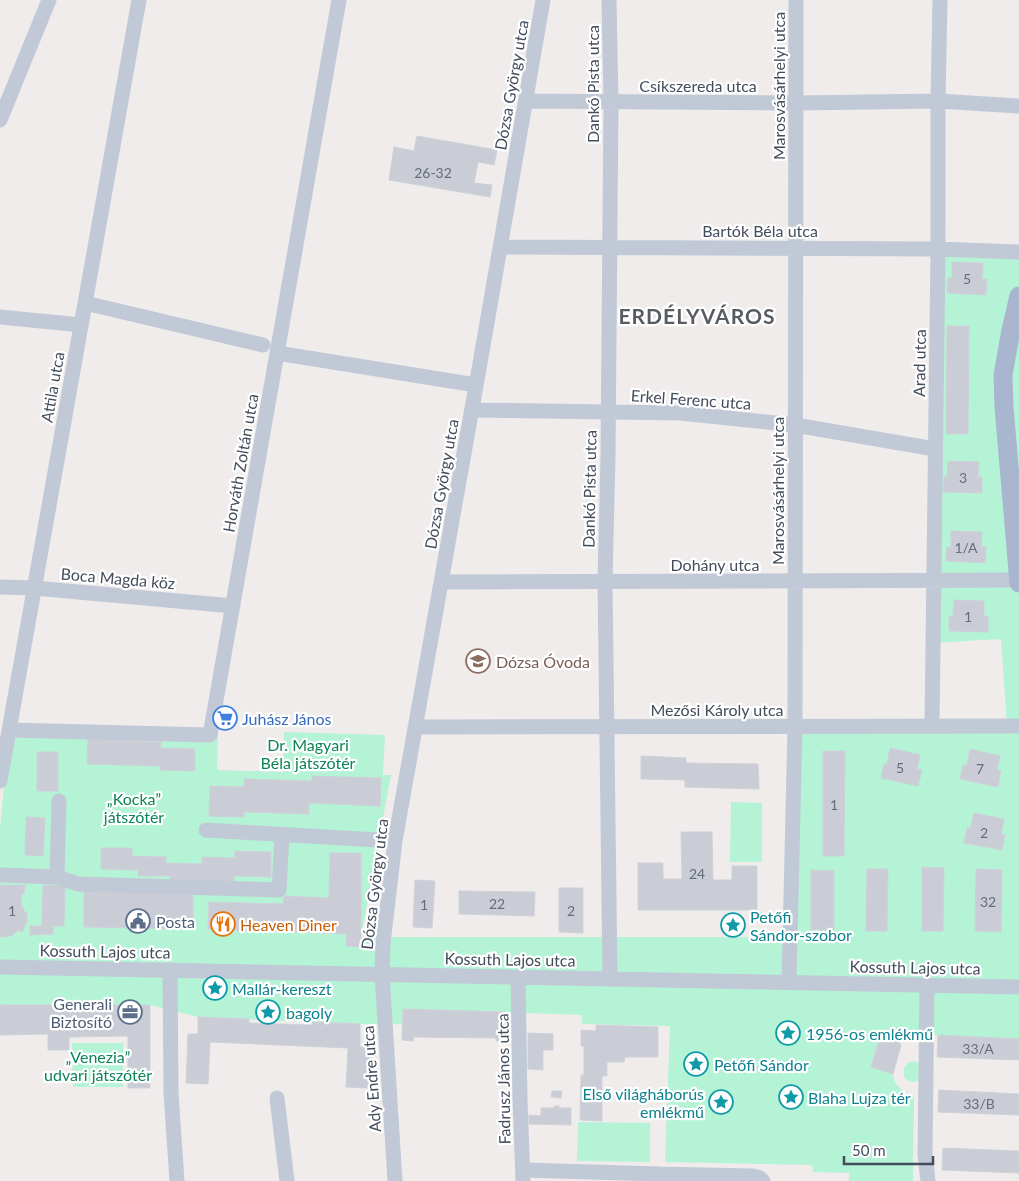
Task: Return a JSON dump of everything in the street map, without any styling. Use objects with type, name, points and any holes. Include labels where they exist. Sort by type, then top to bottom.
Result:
[{"type":"main road","points":[[1019,296],[1003,375],[1019,582]]},
{"type":"street","points":[[0,120],[49,0]]},
{"type":"street","name":"Attila utca","points":[[0,781],[140,0]]},
{"type":"street","name":"Horváth Zoltán utca","points":[[9,730],[210,735],[339,0]]},
{"type":"street","name":"Dózsa György utca","points":[[382,974],[382,944],[395,841],[543,0]]},
{"type":"street","name":"Dankó Pista utca","points":[[609,0],[608,412],[605,581],[610,979]]},
{"type":"street","name":"Marosvásárhelyi utca","points":[[790,982],[795,726],[796,0]]},
{"type":"street","name":"Arad utca","points":[[932,726],[940,0]]},
{"type":"street","name":"Csíkszereda utca","points":[[526,101],[797,103],[938,101],[1019,106]]},
{"type":"street","name":"Bartók Béla utca","points":[[501,247],[938,249],[1019,252]]},
{"type":"street","points":[[85,302],[263,345]]},
{"type":"street","points":[[0,318],[81,325]]},
{"type":"street","points":[[277,353],[476,385]]},
{"type":"street","name":"Erkel Ferenc utca","points":[[472,410],[680,413],[795,426],[935,450]]},
{"type":"street","name":"Dohány utca","points":[[441,582],[934,580],[1019,582]]},
{"type":"street","name":"Boca Magda köz","points":[[0,586],[233,606]]},
{"type":"street","name":"Mezősi Károly utca","points":[[415,727],[1019,726]]},
{"type":"street","points":[[57,877],[59,801]]},
{"type":"street","points":[[206,830],[395,841]]},
{"type":"street","points":[[0,875],[57,877],[78,884],[279,890],[282,835]]},
{"type":"street","name":"Kossuth Lajos utca","points":[[0,967],[1019,987]]},
{"type":"street","points":[[170,970],[171,1093],[176,1181]]},
{"type":"street","name":"Ady Endre utca","points":[[382,974],[395,1181]]},
{"type":"street","name":"Fadrusz János utca","points":[[518,977],[523,1176]]},
{"type":"street","points":[[927,985],[926,1154],[928,1181]]},
{"type":"street","points":[[278,1098],[287,1181]]},
{"type":"street","points":[[523,1176],[753,1176],[763,1181]]},
{"type":"green space","points":[[938,249],[1019,253],[1019,293],[1011,330],[1019,588],[1019,1039],[898,1034],[897,1039],[881,1034],[871,1067],[893,1074],[895,1082],[900,1088],[914,1096],[913,1181],[849,1181],[849,1173],[813,1172],[812,1165],[665,1162],[670,1026],[582,1024],[582,1015],[403,1009],[402,1024],[360,1024],[198,1017],[150,1005],[0,1005],[0,937],[10,936],[18,930],[22,932],[27,921],[27,913],[22,905],[24,885],[0,885],[0,827],[10,729],[218,730],[217,770],[283,772],[284,732],[385,735],[383,775],[391,775],[361,937],[790,937],[795,726],[1007,726],[1001,639],[933,643]],"holes":[[[30,926],[53,926],[53,934],[30,935]]]},
{"type":"green space","points":[[1019,298],[1019,579],[1004,407]]},
{"type":"green space","points":[[731,802],[762,803],[762,862],[730,862]]},
{"type":"green space","name":"„Venezia” udvari játszótér","points":[[72,1043],[123,1043],[123,1087],[73,1087]]},
{"type":"green space","points":[[913,1061],[920,1063],[921,1079],[910,1082],[903,1072],[904,1068]]},
{"type":"green space","points":[[578,1122],[650,1123],[650,1162],[577,1161]]},
{"type":"building","points":[[417,136],[497,150],[494,165],[478,162],[474,183],[492,185],[490,197],[389,180],[394,147],[414,151]]},
{"type":"building","points":[[952,262],[983,263],[982,279],[987,279],[986,295],[947,293],[948,278],[952,278]]},
{"type":"building","points":[[947,326],[969,326],[968,434],[946,434]]},
{"type":"building","points":[[948,461],[979,462],[978,477],[982,477],[982,493],[943,492],[944,477],[947,477]]},
{"type":"building","points":[[951,531],[982,532],[981,547],[986,547],[985,563],[946,561],[947,547],[951,547]]},
{"type":"building","points":[[954,600],[984,601],[984,616],[988,616],[988,632],[949,631],[949,616],[953,616]]},
{"type":"building","points":[[88,739],[161,742],[160,748],[195,749],[195,771],[160,770],[160,766],[87,764]]},
{"type":"building","points":[[890,748],[920,755],[917,769],[922,770],[918,786],[881,778],[884,764],[887,764]]},
{"type":"building","points":[[970,749],[1000,756],[997,770],[1001,771],[998,787],[960,779],[963,765],[967,765]]},
{"type":"building","points":[[823,751],[845,751],[844,856],[823,856]]},
{"type":"building","points":[[37,752],[58,752],[58,791],[37,791]]},
{"type":"building","points":[[641,756],[686,758],[686,763],[758,764],[759,789],[685,787],[685,780],[641,779]]},
{"type":"building","points":[[312,776],[381,778],[380,806],[309,803],[309,814],[244,812],[244,817],[209,816],[210,786],[244,787],[244,779],[312,781]]},
{"type":"building","points":[[974,813],[1004,819],[1001,834],[1005,835],[1002,850],[964,843],[967,828],[970,829]]},
{"type":"building","points":[[26,817],[45,818],[43,856],[25,855]]},
{"type":"building","points":[[681,832],[712,832],[713,880],[732,880],[732,866],[757,866],[757,910],[638,910],[638,863],[663,863],[663,879],[682,879]]},
{"type":"building","points":[[101,848],[132,848],[132,856],[166,857],[166,863],[202,864],[202,857],[235,858],[235,851],[271,852],[271,877],[234,876],[234,884],[170,883],[170,876],[138,876],[138,870],[101,869]]},
{"type":"building","points":[[330,853],[361,853],[361,947],[346,946],[347,934],[208,929],[209,902],[283,904],[284,896],[329,898]]},
{"type":"building","points":[[922,867],[944,868],[943,931],[922,931]]},
{"type":"building","points":[[867,869],[888,869],[887,931],[866,931]]},
{"type":"building","points":[[976,869],[1002,870],[1001,932],[975,931]]},
{"type":"building","points":[[811,870],[834,871],[834,930],[811,930]]},
{"type":"building","points":[[415,880],[435,881],[432,928],[413,927]]},
{"type":"building","points":[[0,885],[25,885],[21,904],[27,913],[27,921],[22,932],[18,930],[13,935],[5,937],[0,937]]},
{"type":"building","points":[[43,885],[65,886],[64,926],[42,926]]},
{"type":"building","points":[[559,888],[583,888],[583,933],[559,932]]},
{"type":"building","points":[[84,890],[193,891],[193,929],[84,927]]},
{"type":"building","points":[[459,891],[535,892],[534,916],[459,914]]},
{"type":"building","points":[[30,926],[53,926],[53,934],[30,935]]},
{"type":"building","points":[[0,1005],[150,1005],[150,1088],[128,1088],[128,1036],[69,1037],[69,1050],[48,1050],[48,1034],[0,1035]]},
{"type":"building","points":[[403,1009],[506,1012],[507,1041],[496,1041],[496,1038],[413,1037],[414,1041],[402,1040]]},
{"type":"building","points":[[198,1017],[249,1019],[249,1023],[312,1025],[312,1022],[360,1024],[360,1047],[371,1047],[369,1088],[346,1087],[348,1048],[210,1042],[208,1084],[186,1083],[188,1034],[198,1034]]},
{"type":"building","points":[[596,1025],[658,1027],[658,1057],[625,1057],[624,1062],[607,1062],[607,1076],[602,1076],[602,1121],[580,1120],[581,1075],[584,1075],[584,1046],[581,1046],[581,1030],[596,1031]]},
{"type":"building","points":[[528,1033],[553,1034],[553,1050],[543,1050],[543,1070],[528,1069]]},
{"type":"building","points":[[881,1034],[897,1039],[901,1045],[893,1074],[871,1067]]},
{"type":"building","points":[[938,1035],[1019,1039],[1019,1060],[937,1057]]},
{"type":"building","points":[[939,1090],[1019,1094],[1019,1115],[938,1112]]},
{"type":"building","points":[[552,1091],[562,1091],[561,1098],[551,1097]]},
{"type":"building","points":[[554,1106],[571,1108],[571,1125],[529,1124],[529,1115],[541,1116],[541,1108],[554,1108]]},
{"type":"building","points":[[943,1148],[1019,1151],[1019,1173],[942,1170]]},
{"type":"place","name":"Dózsa Óvoda","points":[[478,661]]},
{"type":"place","name":"Juhász János","points":[[225,718]]},
{"type":"place","name":"Posta","points":[[138,921]]},
{"type":"place","name":"Heaven Diner","points":[[223,924]]},
{"type":"place","name":"Petőfi Sándor-szobor","points":[[733,925]]},
{"type":"place","name":"Mallár-kereszt","points":[[215,988]]},
{"type":"place","name":"Generali Biztosító","points":[[130,1012]]},
{"type":"place","name":"bagoly","points":[[268,1012]]},
{"type":"place","name":"1956-os emlékmű","points":[[788,1033]]},
{"type":"place","name":"Petőfi Sándor","points":[[696,1064]]},
{"type":"place","name":"Blaha Lujza tér","points":[[791,1097]]},
{"type":"place","name":"Első világháborús emlékmű","points":[[721,1102]]},
{"type":"district","name":"ERDÉLYVÁROS","points":[[697,315]]},
{"type":"park label","name":"Dr. Magyari Béla játszótér","points":[[308,753]]},
{"type":"park label","name":"„Kocka” játszótér","points":[[134,807]]}]
